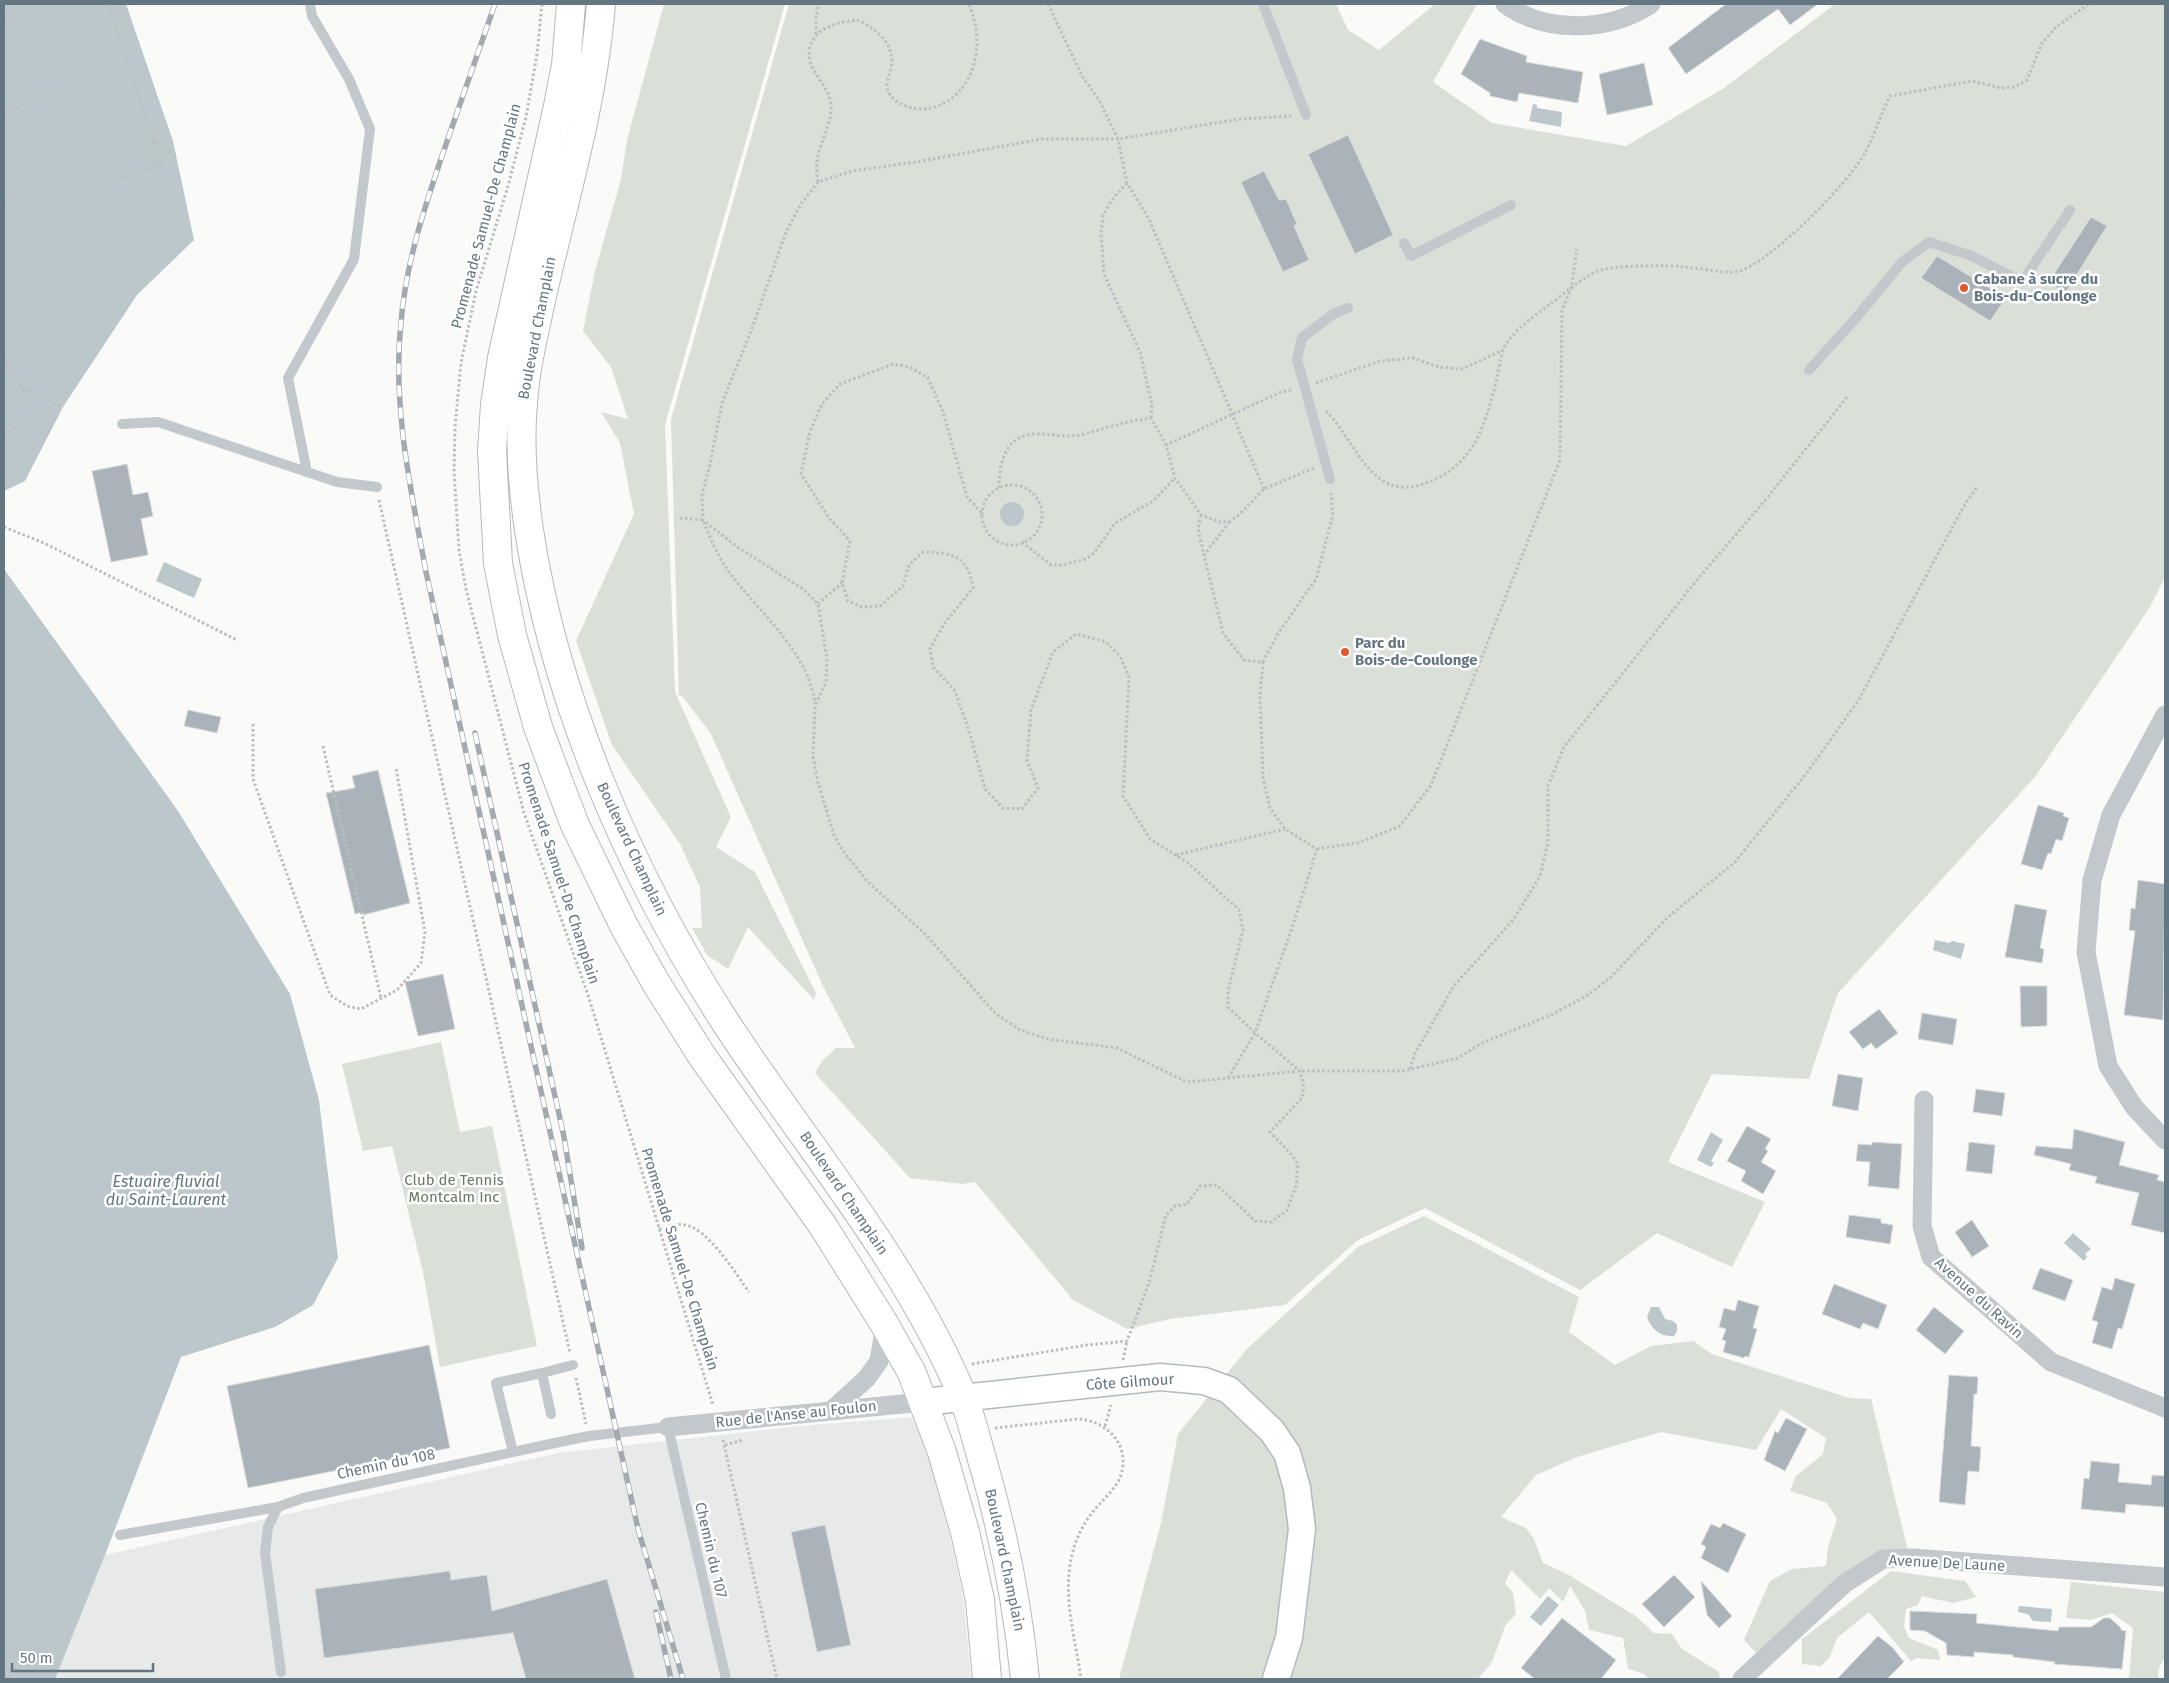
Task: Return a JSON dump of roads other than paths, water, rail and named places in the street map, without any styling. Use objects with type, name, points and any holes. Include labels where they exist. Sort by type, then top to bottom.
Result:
[{"type":"main road","name":"Boulevard Champlain","points":[[571,4],[566,65],[504,349],[495,405],[492,451],[498,563],[512,635],[538,727],[554,770],[595,868],[624,926],[656,983],[702,1056],[822,1226],[885,1325],[912,1373],[942,1452],[965,1532],[980,1600],[987,1679]]},
{"type":"main road","name":"Boulevard Champlain","points":[[601,4],[588,92],[529,357],[523,404],[524,494],[544,604],[583,738],[639,872],[668,928],[727,1024],[905,1284],[943,1353],[974,1398],[1021,1634],[1026,1679]]},
{"type":"street","points":[[1505,4],[1512,9],[1549,23],[1577,27],[1613,21],[1642,10],[1651,4]]},
{"type":"street","points":[[2165,715],[2111,815],[2092,880],[2086,952],[2108,1066],[2134,1107],[2165,1140]]},
{"type":"street","name":"Avenue du Ravin","points":[[1924,1100],[1922,1226],[1932,1258],[2051,1362],[2165,1408]]},
{"type":"street","points":[[832,1410],[867,1378],[879,1361],[885,1325]]},
{"type":"street","name":"Côte Gilmour","points":[[923,1402],[1160,1378],[1204,1380],[1228,1390],[1272,1431],[1287,1453],[1297,1488],[1302,1529],[1289,1638],[1276,1679]]},
{"type":"street","name":"Rue de l'Anse au Foulon","points":[[668,1427],[923,1402]]},
{"type":"street","name":"Avenue De Laune","points":[[1742,1679],[1844,1584],[1883,1558],[1923,1559],[2165,1578]]},
{"type":"lane","points":[[307,472],[288,378],[354,259],[370,129],[349,79],[312,16],[310,4]]},
{"type":"lane","points":[[1263,4],[1306,115]]},
{"type":"lane","points":[[1404,243],[1411,256],[1511,205]]},
{"type":"lane","points":[[1809,370],[1856,318],[1902,262],[1929,242],[1972,256],[2022,282],[2070,210]]},
{"type":"lane","points":[[1330,480],[1296,359],[1302,338],[1333,314],[1348,308]]},
{"type":"lane","points":[[122,424],[158,422],[337,482],[376,487]]},
{"type":"lane","points":[[512,1452],[496,1383],[573,1365]]},
{"type":"lane","points":[[542,1373],[551,1414]]},
{"type":"lane","name":"Chemin du 108","points":[[120,1536],[278,1508],[303,1498],[589,1436],[668,1427]]},
{"type":"lane","name":"Chemin du 107","points":[[668,1427],[726,1679]]},
{"type":"lane","points":[[278,1508],[268,1527],[265,1553],[281,1672]]},
{"type":"water","points":[[4,4],[126,4],[173,141],[194,240],[137,295],[63,407],[25,481],[4,491]]},
{"type":"water","points":[[1533,104],[1537,105],[1537,108],[1562,112],[1561,127],[1529,121]]},
{"type":"water","points":[[1012,502],[1017,503],[1023,509],[1023,519],[1017,525],[1012,526],[1007,525],[1001,519],[1000,514],[1001,509],[1007,503]]},
{"type":"water","points":[[164,562],[202,579],[194,598],[156,581]]},
{"type":"water","name":"Estuaire fluvial du Saint-Laurent","points":[[4,569],[178,811],[290,994],[319,1100],[338,1258],[313,1305],[275,1327],[181,1357],[55,1679],[4,1679]]},
{"type":"water","points":[[1935,940],[1965,944],[1961,959],[1933,950]]},
{"type":"water","points":[[1711,1132],[1723,1140],[1711,1161],[1714,1163],[1711,1167],[1697,1160]]},
{"type":"water","points":[[2073,1233],[2091,1249],[2085,1254],[2087,1257],[2084,1261],[2064,1243]]},
{"type":"water","points":[[1651,1307],[1659,1307],[1665,1319],[1673,1321],[1677,1325],[1677,1331],[1674,1336],[1660,1334],[1654,1329],[1647,1317]]},
{"type":"water","points":[[1548,1596],[1559,1605],[1541,1626],[1530,1617]]},
{"type":"water","points":[[2019,1606],[2052,1609],[2051,1622],[2033,1621],[2028,1614],[2018,1612]]},
{"type":"railway","points":[[495,4],[430,192],[407,278],[399,353],[399,385],[404,448],[426,572],[638,1529],[683,1679]]},
{"type":"railway","points":[[475,733],[564,1137],[582,1248]]},
{"type":"railway","points":[[656,1612],[671,1679]]},
{"type":"place","name":"Cabane à sucre du Bois-du-Coulonge","points":[[1964,288]]},
{"type":"place","name":"Parc du Bois-de-Coulonge","points":[[1345,652]]},
{"type":"park label","name":"Club de Tennis Montcalm Inc","points":[[454,1188]]}]
